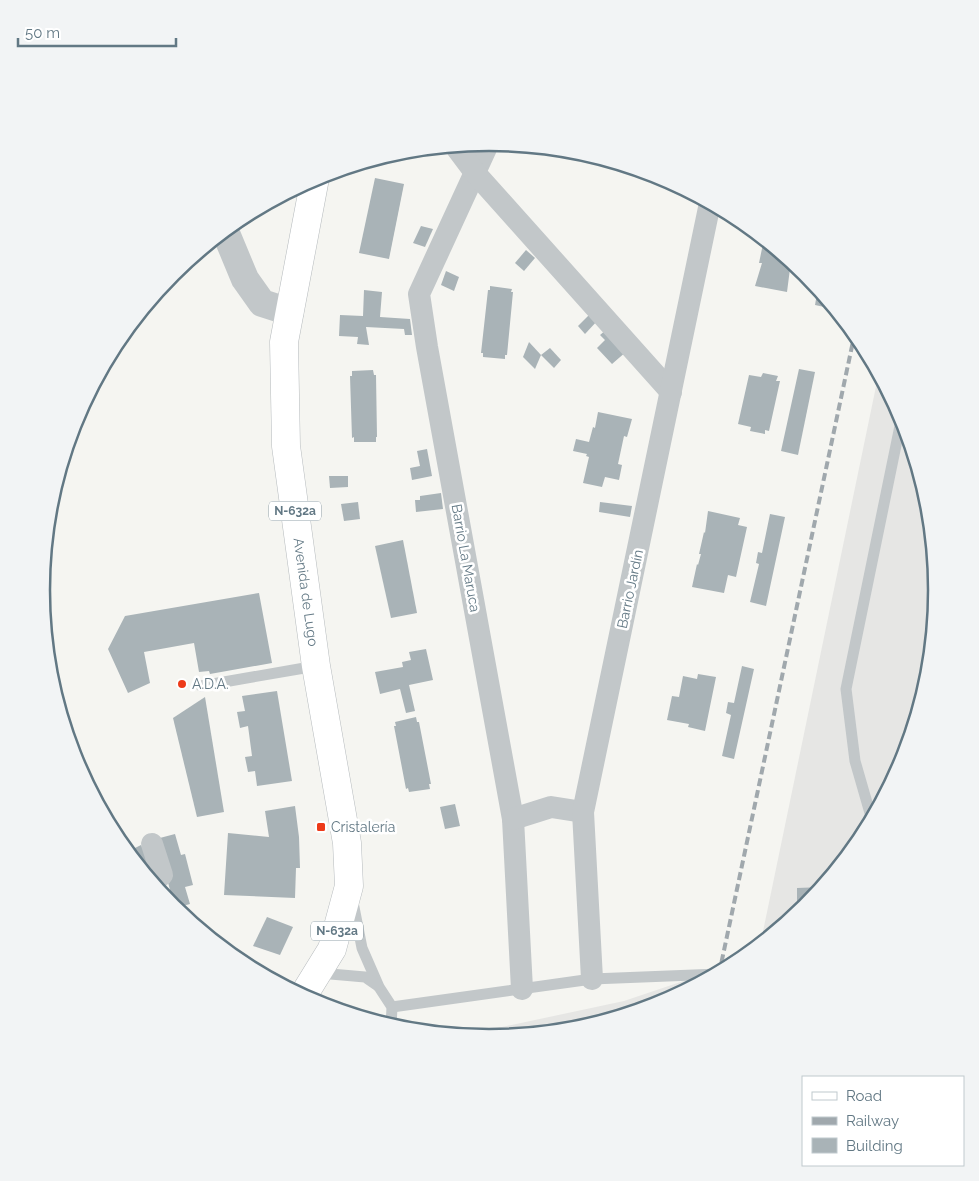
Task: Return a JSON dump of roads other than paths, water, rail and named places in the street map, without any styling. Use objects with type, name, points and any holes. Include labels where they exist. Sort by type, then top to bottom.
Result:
[{"type":"main road","name":"Avenida de Lugo","points":[[306,990],[332,950],[350,886],[347,843],[316,666],[286,446],[284,342],[313,188]]},
{"type":"street","name":"Barrio La Maruca","points":[[485,151],[419,294],[513,819],[522,989]]},
{"type":"street","points":[[459,152],[476,174],[671,392]]},
{"type":"street","name":"Barrio Jardín","points":[[592,979],[583,812],[709,210]]},
{"type":"street","points":[[227,238],[245,279],[262,303],[290,312]]},
{"type":"street","points":[[513,819],[551,807],[583,812]]},
{"type":"street","points":[[152,844],[162,875],[157,877]]},
{"type":"lane","points":[[869,811],[855,761],[846,688],[899,430]]},
{"type":"lane","points":[[201,686],[316,666]]},
{"type":"lane","points":[[350,886],[362,948],[379,987],[392,1007],[391,1019]]},
{"type":"lane","points":[[317,973],[365,977],[379,987]]},
{"type":"lane","points":[[392,1007],[592,979],[702,975]]},
{"type":"railway","points":[[721,964],[853,343]]},
{"type":"place","name":"A.D.A.","points":[[182,684]]},
{"type":"place","name":"Cristalería","points":[[321,827]]}]
